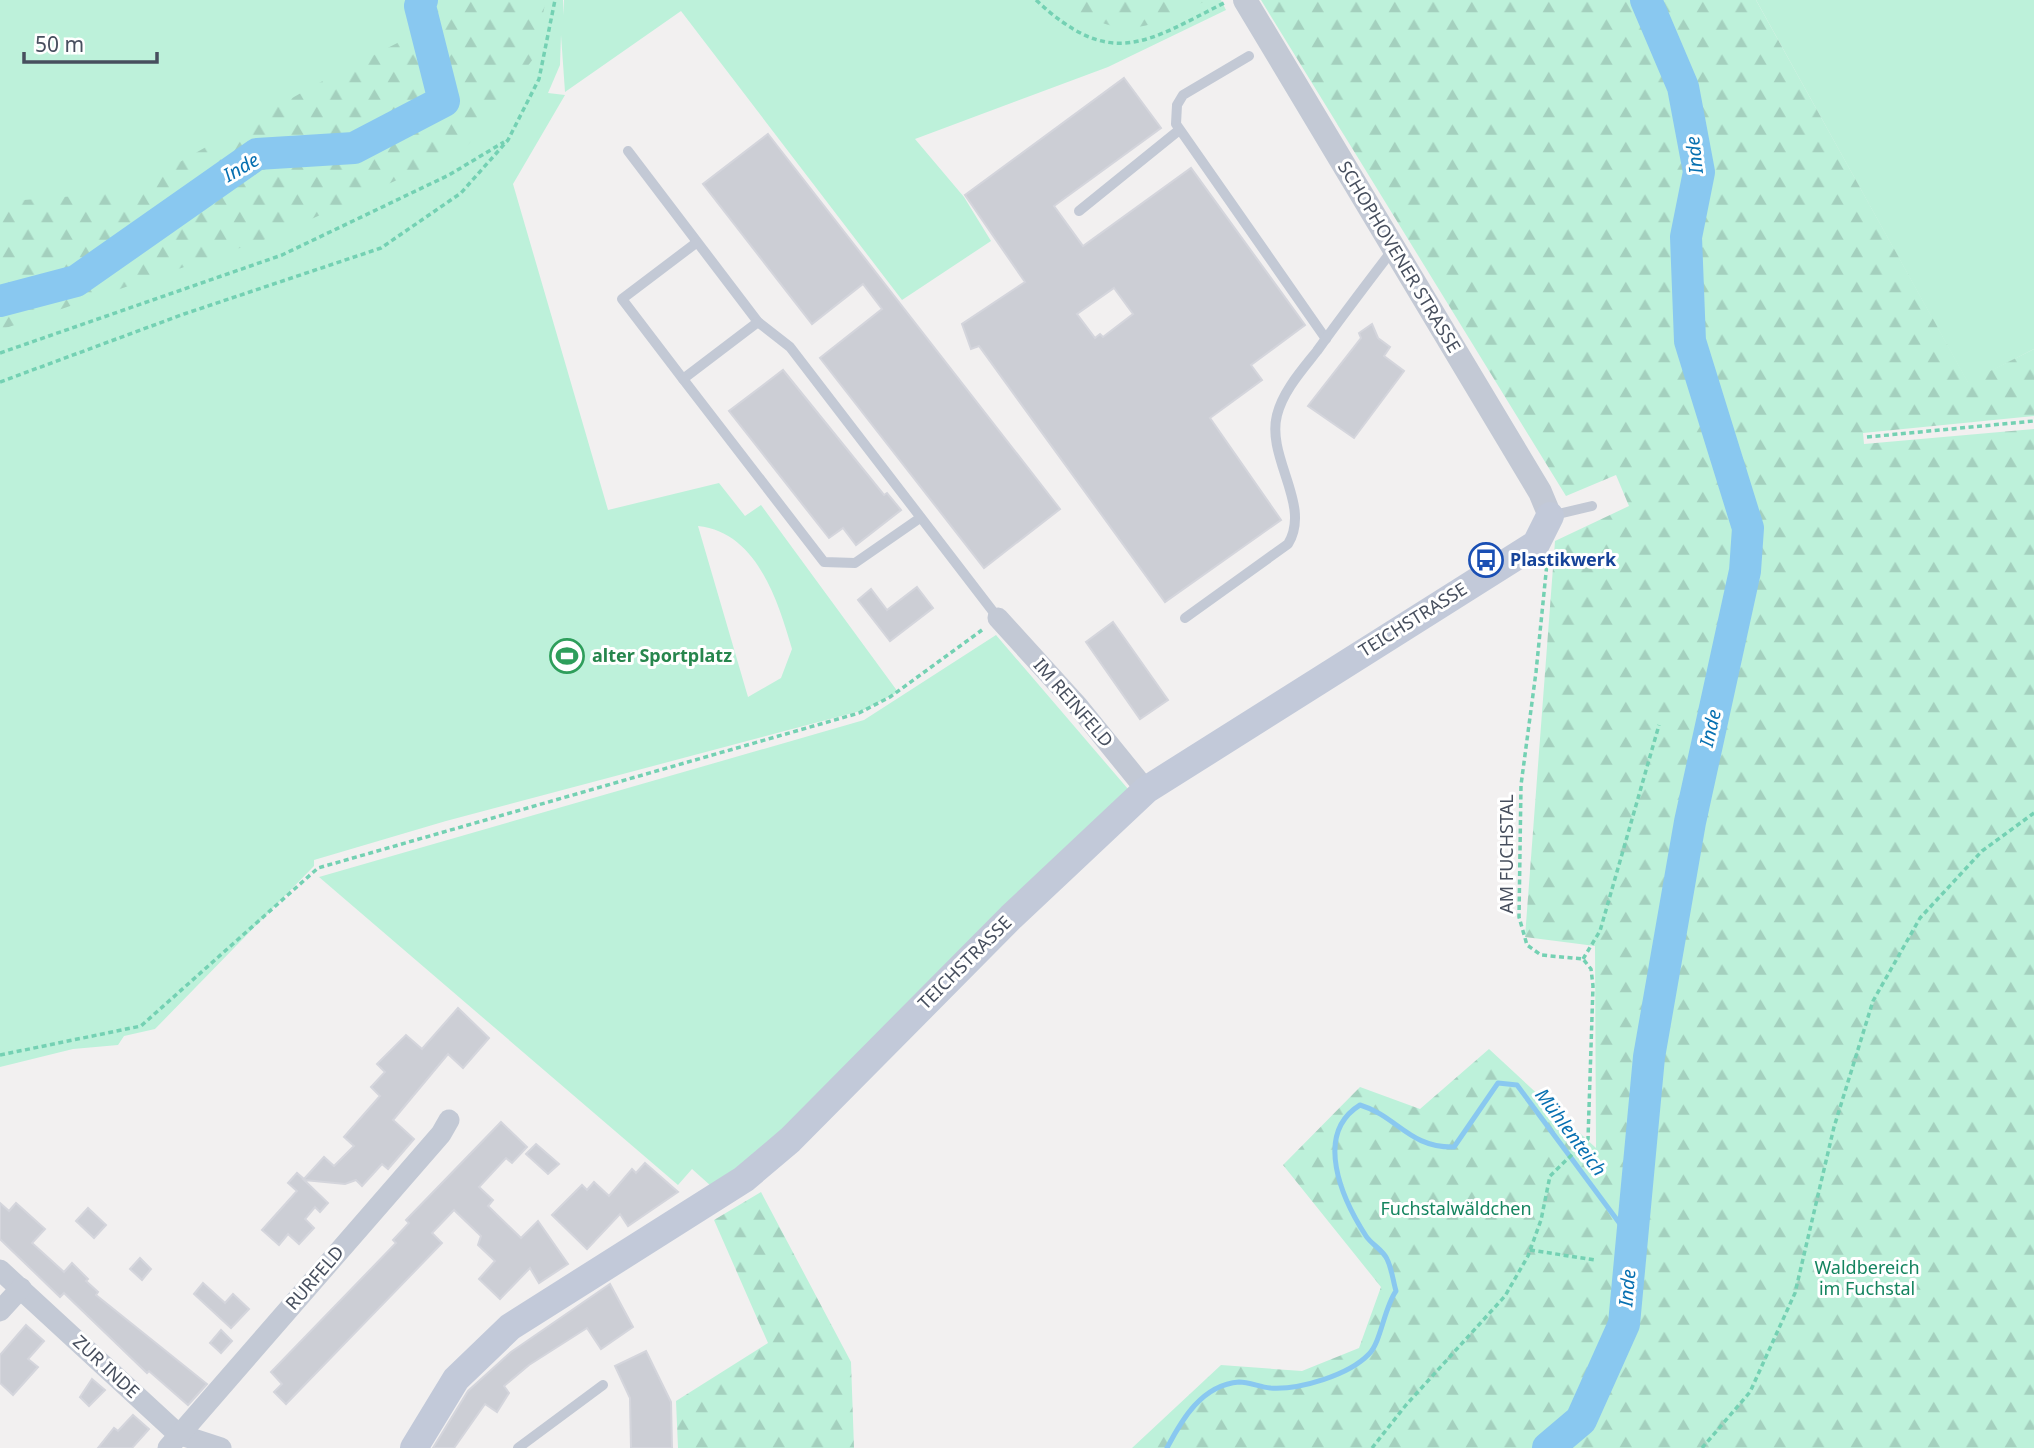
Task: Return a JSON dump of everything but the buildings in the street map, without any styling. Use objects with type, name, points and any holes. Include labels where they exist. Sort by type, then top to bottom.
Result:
[{"type":"main road","name":"TEICHSTRASSE","points":[[414,1448],[456,1379],[510,1327],[753,1172],[790,1140],[1011,917],[1146,790],[1535,544],[1550,516]]},
{"type":"street","name":"SCHOPHOVENER STRASSE","points":[[1245,0],[1540,492],[1550,516]]},
{"type":"street","name":"IM REINFELD","points":[[998,618],[1078,706],[1146,790]]},
{"type":"street","name":"RURFELD","points":[[173,1441],[441,1134],[449,1120]]},
{"type":"street","name":"ZUR INDE","points":[[0,1270],[173,1441],[221,1448]]},
{"type":"street","points":[[0,1311],[21,1288]]},
{"type":"lane","points":[[1249,56],[1183,95],[1175,116],[1178,131],[1325,339]]},
{"type":"lane","points":[[1079,211],[1178,131]]},
{"type":"lane","points":[[628,151],[758,322],[790,347],[998,618]]},
{"type":"lane","points":[[696,243],[622,299],[824,562],[855,563],[920,517]]},
{"type":"lane","points":[[1185,618],[1288,544],[1296,533],[1292,500],[1278,455],[1277,413],[1293,383],[1394,248]]},
{"type":"lane","points":[[682,379],[758,322]]},
{"type":"lane","points":[[1550,516],[1592,506]]},
{"type":"lane","points":[[519,1448],[603,1385]]},
{"type":"path","points":[[0,382],[184,314],[382,248],[461,193],[508,140],[539,79],[555,0]]},
{"type":"path","points":[[1036,0],[1054,17],[1094,38],[1122,45],[1152,39],[1229,0]]},
{"type":"path","points":[[0,353],[282,255],[449,175],[508,140]]},
{"type":"path","points":[[1867,437],[2034,421]]},
{"type":"path","name":"AM FUCHSTAL","points":[[1547,555],[1536,672],[1521,785],[1519,917],[1527,946],[1541,955],[1583,959]]},
{"type":"path","points":[[0,1055],[141,1026],[317,868],[859,713],[890,697],[998,618]]},
{"type":"path","points":[[1372,1448],[1406,1405],[1505,1296],[1530,1250],[1541,1220],[1550,1176],[1588,1139],[1593,1017],[1591,969],[1583,959],[1600,930],[1659,725]]},
{"type":"path","points":[[1702,1448],[1750,1392],[1795,1293],[1834,1127],[1873,1001],[1920,918],[1982,851],[2034,814]]},
{"type":"path","points":[[1530,1250],[1595,1260]]},
{"type":"green space","points":[[0,0],[563,0],[563,15],[564,0],[1221,0],[1226,10],[1108,67],[915,139],[964,197],[991,241],[902,300],[681,11],[565,92],[561,35],[560,65],[548,93],[565,95],[513,184],[608,510],[719,483],[745,516],[761,505],[898,692],[864,710],[446,821],[314,860],[314,866],[155,1029],[124,1036],[118,1045],[73,1049],[0,1067]],"holes":[[[698,526],[718,531],[736,541],[762,572],[780,610],[792,649],[781,678],[748,697]]]},
{"type":"green space","points":[[409,0],[546,0],[533,59],[465,149],[272,237],[0,330],[0,190],[11,201],[127,192],[315,85],[411,36]]},
{"type":"green space","points":[[1055,0],[1207,0],[1156,23],[1125,28],[1088,18]]},
{"type":"green space","points":[[1261,0],[1756,0],[1968,382],[2034,349],[2034,416],[1863,433],[1864,444],[2034,429],[2034,1448],[1132,1448],[1221,1365],[1302,1371],[1359,1348],[1381,1287],[1283,1165],[1360,1087],[1420,1109],[1489,1049],[1596,1148],[1595,946],[1525,937],[1555,541],[1629,506],[1616,475],[1566,496]]},
{"type":"green space","points":[[1756,0],[2034,0],[2034,349],[1968,383]]},
{"type":"green space","points":[[996,635],[1128,789],[768,1145],[711,1186],[692,1169],[678,1185],[319,877],[864,720]]},
{"type":"green space","points":[[761,1192],[851,1362],[854,1448],[678,1448],[676,1401],[768,1343],[714,1220]]},
{"type":"waterway","name":"Inde","points":[[0,301],[76,281],[257,154],[354,148],[444,101],[420,6],[422,0]]},
{"type":"waterway","name":"Inde","points":[[1548,1448],[1581,1420],[1624,1324],[1649,1057],[1690,822],[1745,571],[1748,528],[1690,341],[1686,237],[1699,172],[1683,87],[1646,0]]},
{"type":"waterway","name":"Mühlenteich","points":[[1167,1448],[1195,1405],[1214,1390],[1239,1382],[1270,1388],[1309,1384],[1337,1375],[1360,1362],[1373,1349],[1396,1291],[1387,1259],[1366,1236],[1357,1221],[1348,1204],[1336,1168],[1338,1132],[1346,1117],[1360,1105],[1384,1116],[1414,1137],[1439,1146],[1454,1147],[1498,1083],[1517,1085],[1632,1240]]},
{"type":"place","name":"Plastikwerk","points":[[1486,560]]},
{"type":"place","name":"alter Sportplatz","points":[[567,656]]},
{"type":"park label","name":"Fuchstalwäldchen","points":[[1456,1209]]},
{"type":"park label","name":"Waldbereich im Fuchstal","points":[[1867,1278]]}]
